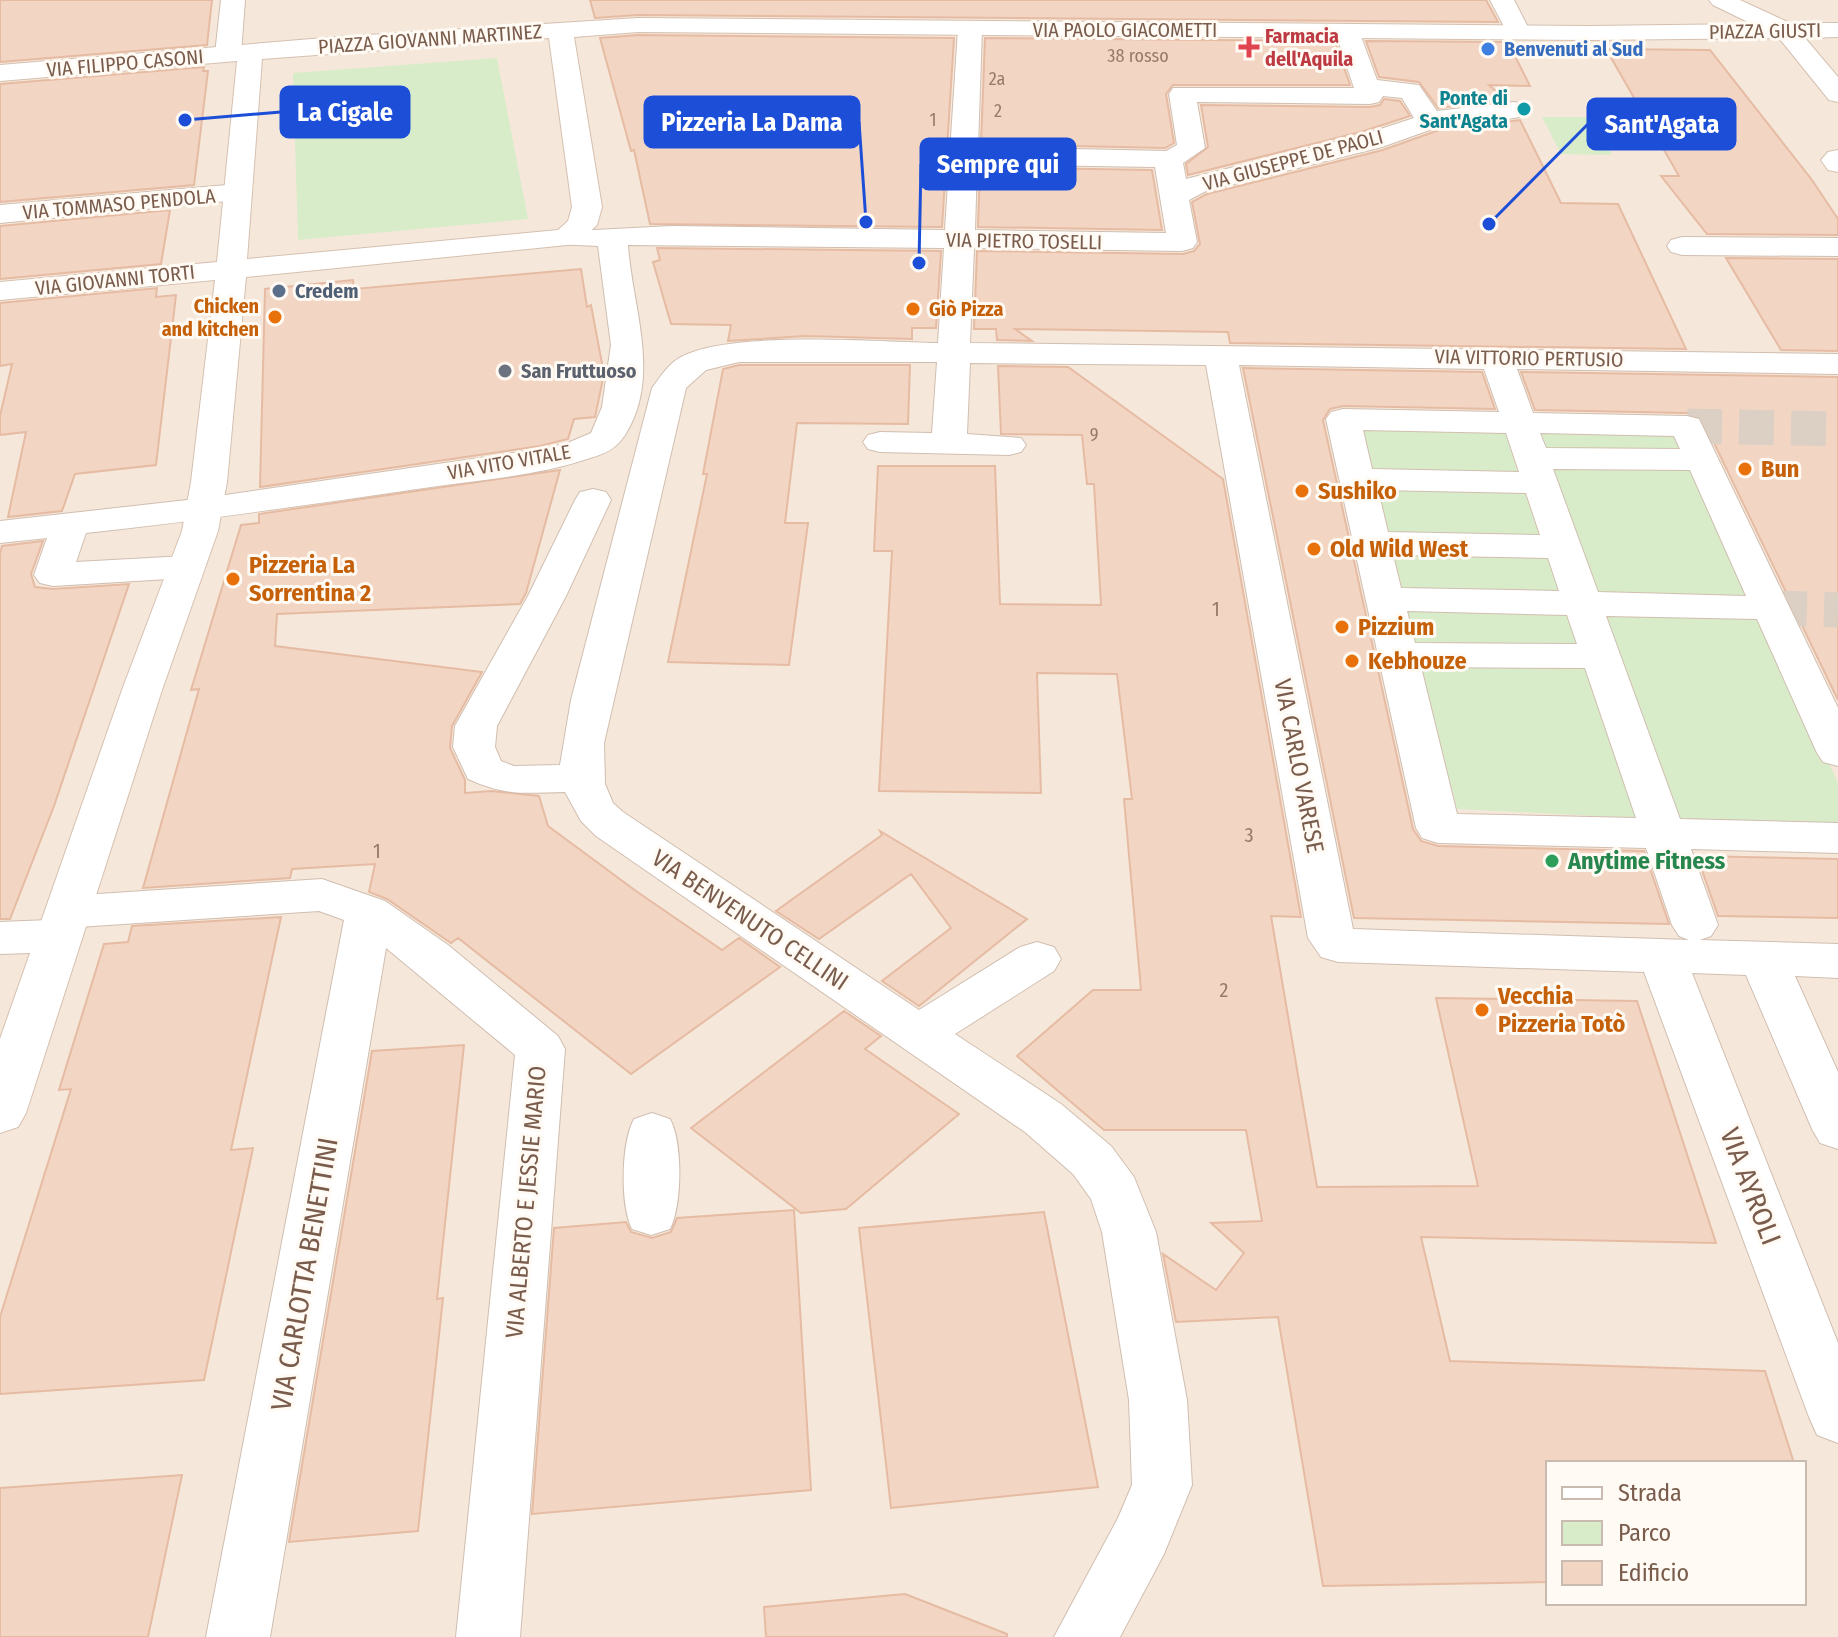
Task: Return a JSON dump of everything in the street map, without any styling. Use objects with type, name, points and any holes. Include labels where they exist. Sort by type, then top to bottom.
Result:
[{"type":"street","points":[[0,1113],[207,496],[238,193],[239,53],[233,0]]},
{"type":"street","points":[[1502,0],[1519,33]]},
{"type":"street","points":[[1722,0],[1785,30],[1838,94]]},
{"type":"street","name":"PIAZZA GIUSTI","points":[[1691,32],[1717,17],[1722,0]]},
{"type":"street","name":"PIAZZA GIUSTI","points":[[1785,30],[1810,8],[1838,24]]},
{"type":"street","points":[[1353,24],[1368,87]]},
{"type":"street","name":"VIA PAOLO GIACOMETTI","points":[[560,29],[638,25],[970,29],[1353,24],[1519,33],[1691,32]]},
{"type":"street","name":"PIAZZA GIOVANNI MARTINEZ","points":[[239,53],[560,29],[587,207],[582,225],[566,238]]},
{"type":"street","points":[[949,444],[970,29]]},
{"type":"street","name":"PIAZZA GIUSTI","points":[[1691,32],[1838,30]]},
{"type":"street","name":"VIA FILIPPO CASONI","points":[[0,73],[239,53]]},
{"type":"street","name":"VIA GIUSEPPE DE PAOLI","points":[[1175,196],[1196,185],[1372,141],[1428,122],[1410,91],[1368,87],[1370,96],[1182,94],[1181,154]]},
{"type":"street","points":[[1428,122],[1514,110]]},
{"type":"street","points":[[1428,122],[1469,146]]},
{"type":"street","points":[[965,155],[1181,154]]},
{"type":"street","name":"VIA PIETRO TOSELLI","points":[[566,238],[1182,242],[1169,165],[1181,154]]},
{"type":"street","points":[[1838,158],[1835,160],[1838,164]]},
{"type":"street","name":"VIA TOMMASO PENDOLA","points":[[0,214],[238,193]]},
{"type":"street","name":"VIA VITO VITALE","points":[[207,496],[559,457],[604,439],[616,424],[627,335],[613,256],[613,236]]},
{"type":"street","points":[[231,269],[566,238]]},
{"type":"street","points":[[1682,246],[1838,247]]},
{"type":"street","name":"VIA GIOVANNI TORTI","points":[[0,291],[231,269]]},
{"type":"street","points":[[593,500],[547,596],[476,726],[474,747],[483,769],[508,780],[579,778],[581,751],[592,700],[669,388],[679,372],[696,361],[740,352],[1221,355]]},
{"type":"street","name":"VIA VITTORIO PERTUSIO","points":[[1221,355],[1838,364]]},
{"type":"street","name":"VIA CARLO VARESE","points":[[1221,355],[1331,938],[1338,945],[1678,941],[1763,958],[1838,961]]},
{"type":"street","name":"VIA AYROLI","points":[[1500,367],[1664,835],[1678,941],[1838,1417]]},
{"type":"street","points":[[1531,455],[1343,419],[1438,828],[1838,838]]},
{"type":"street","points":[[1357,479],[1531,455],[1687,426],[1838,753]]},
{"type":"street","points":[[880,442],[1009,445]]},
{"type":"street","points":[[0,503],[207,496]]},
{"type":"street","points":[[0,532],[70,525],[207,496]]},
{"type":"street","points":[[70,525],[53,575],[185,567]]},
{"type":"street","points":[[1372,543],[1561,547]]},
{"type":"street","points":[[1386,599],[1772,608]]},
{"type":"street","points":[[1400,655],[1599,656]]},
{"type":"street","name":"VIA BENVENUTO CELLINI","points":[[579,778],[596,812],[630,839],[1043,1118],[1092,1160],[1115,1192],[1129,1232],[1158,1400],[1162,1485],[1142,1534],[1086,1637]]},
{"type":"street","name":"VIA ALBERTO E JESSIE MARIO","points":[[0,938],[64,924],[322,895],[369,912],[431,957],[540,1049],[488,1637]]},
{"type":"street","name":"VIA CARLOTTA BENETTINI","points":[[238,1637],[369,912]]},
{"type":"street","points":[[1763,958],[1838,1129]]},
{"type":"street","points":[[918,1034],[1037,959]]},
{"type":"street","points":[[651,1214],[652,1133]]},
{"type":"shaded area","points":[[0,0],[1838,0],[1838,1637],[0,1637]]},
{"type":"green space","points":[[497,58],[528,219],[298,240],[293,73]]},
{"type":"green space","points":[[1542,117],[1593,117],[1612,155],[1561,154]]},
{"type":"green space","points":[[1356,424],[1676,432],[1838,783],[1838,828],[1457,809]]},
{"type":"building","points":[[0,0],[212,0],[207,45],[0,62]]},
{"type":"building","points":[[590,0],[1486,0],[1498,22],[638,15],[595,18]]},
{"type":"building","points":[[638,35],[954,38],[942,227],[650,224],[634,150],[631,151],[600,38]]},
{"type":"building","points":[[985,38],[1335,41],[1350,85],[1173,85],[1166,94],[1174,143],[1165,148],[981,144]]},
{"type":"building","points":[[1366,41],[1508,42],[1530,86],[1489,85],[1506,100],[1438,108],[1419,82],[1379,77]]},
{"type":"building","points":[[1606,49],[1710,50],[1812,180],[1838,219],[1838,235],[1707,234],[1661,176],[1679,176]]},
{"type":"building","points":[[204,67],[203,71],[208,71],[194,185],[0,202],[0,84]]},
{"type":"building","points":[[1384,99],[1400,101],[1410,116],[1361,132],[1188,175],[1186,164],[1208,147],[1201,105],[1370,107],[1380,105]]},
{"type":"building","points":[[1520,120],[1561,203],[1618,204],[1686,349],[1230,343],[1228,332],[1015,329],[1032,341],[997,340],[996,329],[974,329],[977,251],[1183,254],[1194,251],[1200,244],[1192,202],[1207,194],[1383,150],[1439,130]]},
{"type":"building","points":[[980,167],[1152,170],[1162,230],[978,227]]},
{"type":"building","points":[[170,210],[161,264],[0,279],[0,226]]},
{"type":"building","points":[[657,248],[941,251],[936,328],[912,328],[912,339],[805,336],[728,341],[731,325],[671,324],[653,262],[660,260]]},
{"type":"building","points":[[1726,258],[1838,259],[1838,351],[1781,350]]},
{"type":"building","points":[[581,269],[604,374],[595,417],[574,419],[568,439],[540,446],[260,487],[265,289],[353,280],[354,289]]},
{"type":"building","points":[[157,288],[156,297],[176,295],[156,465],[75,474],[62,511],[8,517],[26,432],[0,435],[0,416],[12,364],[0,366],[0,303]]},
{"type":"building","points":[[739,365],[910,365],[908,424],[797,423],[785,523],[808,523],[789,665],[668,662],[707,474],[703,474],[723,369]]},
{"type":"building","points":[[998,366],[1068,367],[1223,479],[1301,917],[1271,916],[1317,1187],[1478,1186],[1436,998],[1637,1001],[1716,1243],[1421,1237],[1450,1361],[1765,1371],[1793,1461],[1546,1461],[1546,1582],[1323,1586],[1278,1317],[1176,1322],[1163,1254],[1216,1290],[1244,1253],[1211,1223],[1262,1221],[1246,1130],[1104,1130],[1017,1056],[1093,990],[1141,990],[1124,799],[1132,799],[1117,674],[1037,673],[1041,793],[879,791],[892,551],[874,551],[878,466],[995,466],[1000,604],[1101,605],[1094,484],[1087,484],[1082,435],[1001,434]]},
{"type":"building","points":[[1243,368],[1482,372],[1495,409],[1343,406],[1330,409],[1323,420],[1413,829],[1421,841],[1438,846],[1644,851],[1669,924],[1354,918]]},
{"type":"building","points":[[1521,372],[1838,377],[1838,700],[1702,418],[1687,413],[1535,410]]},
{"type":"building","points":[[560,470],[526,593],[520,604],[277,614],[275,646],[482,672],[452,726],[450,748],[465,780],[465,793],[492,791],[539,796],[548,826],[636,891],[722,950],[739,938],[780,967],[631,1074],[458,938],[451,943],[387,899],[369,892],[375,864],[292,869],[290,878],[143,888],[199,689],[191,690],[241,525],[259,523],[259,514]]},
{"type":"building","points":[[43,541],[31,574],[35,587],[53,589],[129,584],[54,806],[10,919],[0,919],[0,554],[2,546]]},
{"type":"building","points":[[880,831],[1027,919],[919,1006],[882,981],[951,928],[911,874],[819,939],[776,911],[882,835]]},
{"type":"building","points":[[1697,856],[1838,859],[1838,918],[1718,916]]},
{"type":"building","points":[[281,917],[231,1150],[253,1148],[204,1380],[0,1394],[0,1317],[71,1089],[59,1090],[104,944],[128,942],[132,926]]},
{"type":"building","points":[[844,1011],[881,1036],[865,1049],[959,1114],[846,1209],[801,1213],[691,1128]]},
{"type":"building","points":[[464,1045],[437,1299],[443,1298],[418,1531],[289,1542],[372,1051]]},
{"type":"building","points":[[794,1210],[811,1490],[532,1514],[554,1228],[626,1222],[631,1232],[652,1238],[671,1232],[677,1218]]},
{"type":"building","points":[[1044,1212],[1098,1487],[891,1508],[859,1228]]},
{"type":"building","points":[[182,1475],[148,1637],[0,1637],[0,1488]]},
{"type":"building","points":[[905,1594],[1007,1634],[1007,1637],[766,1637],[764,1607]]},
{"type":"tunnel","points":[[1687,426],[1838,429]]},
{"type":"tunnel","points":[[1772,608],[1838,610]]},
{"type":"place","name":"Farmacia dell'Aquila","points":[[1249,47]]},
{"type":"place","name":"Benvenuti al Sud","points":[[1488,49]]},
{"type":"place","name":"Ponte di Sant'Agata","points":[[1524,109]]},
{"type":"place","name":"La Cigale","points":[[185,120]]},
{"type":"place","name":"Pizzeria La Dama","points":[[866,222]]},
{"type":"place","name":"Sant'Agata","points":[[1489,224]]},
{"type":"place","name":"Sempre qui","points":[[919,263]]},
{"type":"place","name":"Credem","points":[[279,291]]},
{"type":"place","name":"Giò Pizza","points":[[913,309]]},
{"type":"place","name":"Chicken and kitchen","points":[[275,317]]},
{"type":"place","name":"San Fruttuoso","points":[[505,371]]},
{"type":"place","name":"Bun","points":[[1745,469]]},
{"type":"place","name":"Sushiko","points":[[1302,491]]},
{"type":"place","name":"Old Wild West","points":[[1314,549]]},
{"type":"place","name":"Pizzeria La Sorrentina 2","points":[[233,579]]},
{"type":"place","name":"Pizzium","points":[[1342,627]]},
{"type":"place","name":"Kebhouze","points":[[1352,661]]},
{"type":"place","name":"Anytime Fitness","points":[[1552,861]]},
{"type":"place","name":"Vecchia Pizzeria Totò","points":[[1482,1010]]}]
